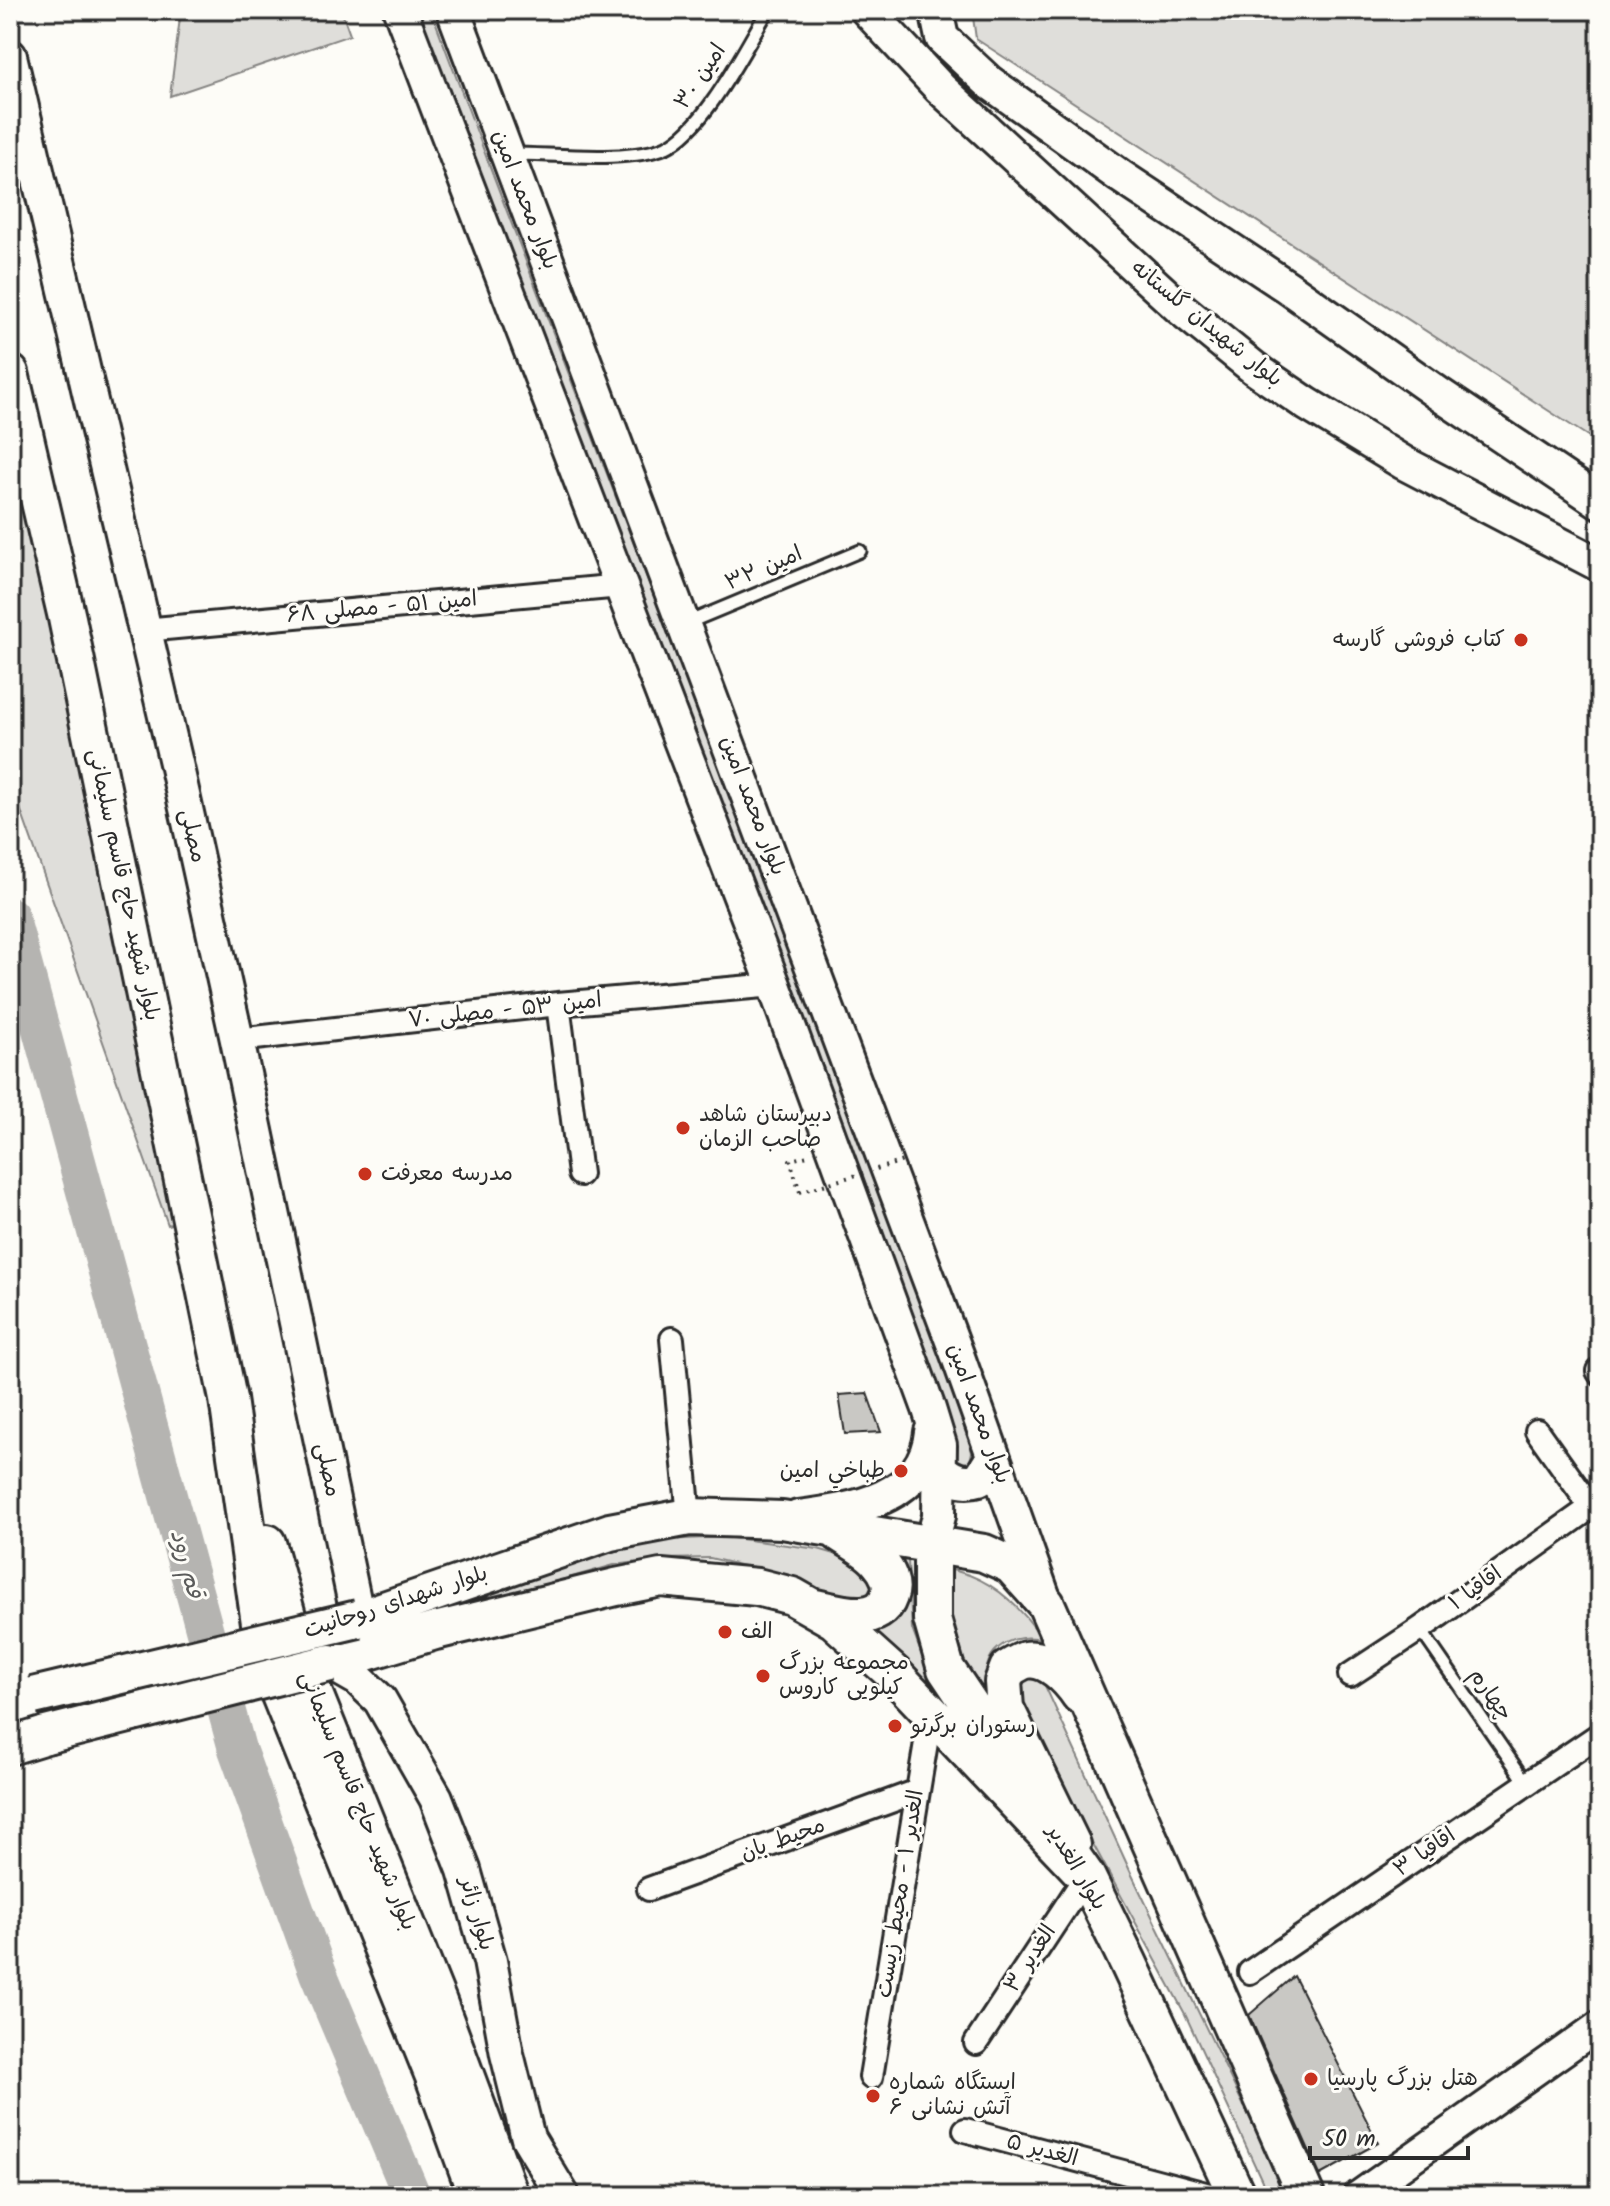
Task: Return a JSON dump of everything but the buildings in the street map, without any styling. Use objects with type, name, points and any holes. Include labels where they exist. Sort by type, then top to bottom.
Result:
[{"type":"main road","name":"بلوار محمد امین","points":[[400,10],[774,985],[929,1409],[940,1445],[939,1516],[932,1543]]},
{"type":"main road","name":"بلوار محمد امین","points":[[453,10],[1046,1604]]},
{"type":"main road","name":"بلوار شهیدان گلستانه","points":[[867,10],[940,88],[1180,308],[1254,368],[1404,463],[1600,565]]},
{"type":"main road","points":[[936,10],[942,38],[989,82],[1120,176],[1600,502]]},
{"type":"main road","name":"مصلی","points":[[10,56],[237,1040],[358,1619]]},
{"type":"main road","name":"بلوار شهید حاج قاسم سلیمانی","points":[[10,373],[70,633],[228,1399],[265,1658],[433,2074],[477,2196]]},
{"type":"main road","name":"بلوار شهید حاج قاسم سلیمانی","points":[[228,1399],[297,1652],[443,2015],[510,2196]]},
{"type":"main road","points":[[782,1520],[838,1512],[870,1503],[904,1485],[925,1460],[931,1423],[929,1409]]},
{"type":"main road","points":[[940,1468],[948,1477],[968,1482],[979,1479],[993,1457]]},
{"type":"main road","name":"بلوار شهدای روحانیت","points":[[18,1697],[358,1619],[610,1532],[689,1517],[782,1520],[984,1553],[1011,1565],[1046,1604]]},
{"type":"main road","points":[[810,1607],[844,1614],[875,1613],[886,1605],[892,1590],[888,1575],[877,1559],[831,1528]]},
{"type":"main road","name":"بلوار الغدیر","points":[[932,1543],[932,1619],[946,1669],[1086,1876],[1237,2196]]},
{"type":"main road","name":"بلوار شهدای روحانیت","points":[[10,1746],[330,1663],[435,1631],[661,1578],[757,1587],[792,1596],[810,1607]]},
{"type":"main road","points":[[1046,1604],[1306,2196]]},
{"type":"main road","points":[[810,1607],[834,1620],[893,1673],[1086,1876]]},
{"type":"main road","points":[[1086,1876],[1005,1708],[1003,1682],[1008,1669],[1028,1660],[1050,1665],[1074,1686],[1096,1718]]},
{"type":"main road","name":"بلوار زائر","points":[[330,1663],[358,1679],[380,1700],[436,1798],[464,1870],[490,1961],[507,2054],[528,2138],[563,2196]]},
{"type":"main road","points":[[10,1762],[46,1735]]},
{"type":"street","name":"امین ۵۱ - مصلی ۶۸","points":[[144,630],[621,586]]},
{"type":"street","name":"امین ۵۳ - مصلی ۷۰","points":[[237,1040],[558,1004],[774,985]]},
{"type":"street","points":[[558,1004],[580,1174]]},
{"type":"street","points":[[672,1339],[689,1517]]},
{"type":"street","points":[[1537,1431],[1595,1504]]},
{"type":"street","name":"اقاقیا ۱","points":[[1350,1675],[1595,1504]]},
{"type":"street","name":"الغدیر ۱ - محیط زیست","points":[[871,2077],[931,1712]]},
{"type":"street","name":"اقاقیا ۳","points":[[1250,1972],[1600,1734]]},
{"type":"street","name":"محیط بان","points":[[649,1889],[918,1791]]},
{"type":"street","name":"الغدیر ۳","points":[[976,2043],[1086,1876]]},
{"type":"street","points":[[1358,2196],[1600,2025]]},
{"type":"street","name":"الغدیر ۵","points":[[965,2130],[1213,2196]]},
{"type":"lane","name":"امین ۳۰","points":[[508,154],[629,155],[666,146],[700,120],[768,10]]},
{"type":"lane","name":"امین ۳۲","points":[[683,625],[860,551]]},
{"type":"lane","name":"چهارم","points":[[1420,1629],[1527,1784]]},
{"type":"path","points":[[790,1160],[800,1192],[903,1161]]},
{"type":"shaded area","points":[[181,10],[341,10],[350,35],[170,96]]},
{"type":"shaded area","points":[[414,10],[431,10],[822,1038],[950,1382],[972,1452],[970,1461],[963,1464],[955,1462]]},
{"type":"shaded area","points":[[972,10],[1600,10],[1600,444],[976,39]]},
{"type":"shaded area","points":[[10,413],[186,1219],[168,1225],[10,780]]},
{"type":"shaded area","points":[[725,1537],[818,1549],[859,1561],[877,1582],[867,1600],[843,1600],[783,1575],[710,1558],[664,1559],[614,1565],[438,1615],[401,1617],[611,1548],[664,1540]]},
{"type":"shaded area","points":[[878,1554],[908,1560],[912,1629],[940,1703],[866,1627],[877,1628]]},
{"type":"shaded area","points":[[947,1569],[990,1585],[1014,1604],[1043,1640],[1012,1640],[989,1659],[987,1681],[1009,1735],[969,1677],[949,1634]]},
{"type":"shaded area","points":[[1025,1672],[1042,1679],[1131,1873],[1272,2164],[1284,2196],[1269,2196],[1185,2014],[1020,1709],[1015,1695]]},
{"type":"waterway","name":"قم رود","points":[[10,916],[237,1749],[318,1973],[412,2196]]},
{"type":"place","name":"کتاب فروشی گارسه","points":[[1521,640]]},
{"type":"place","name":"دبیرستان شاهد صاحب الزمان","points":[[683,1128]]},
{"type":"place","name":"مدرسه معرفت","points":[[365,1174]]},
{"type":"place","name":"طباخي امين","points":[[901,1471]]},
{"type":"place","name":"الف","points":[[725,1632]]},
{"type":"place","name":"مجموعه بزرگ کیلویی کاروس","points":[[763,1676]]},
{"type":"place","name":"رستوران برگرتو","points":[[895,1726]]},
{"type":"place","name":"هتل بزرگ پارسیا","points":[[1311,2079]]},
{"type":"place","name":"ایستگاه شماره ۶ آتش نشانی","points":[[873,2096]]}]
